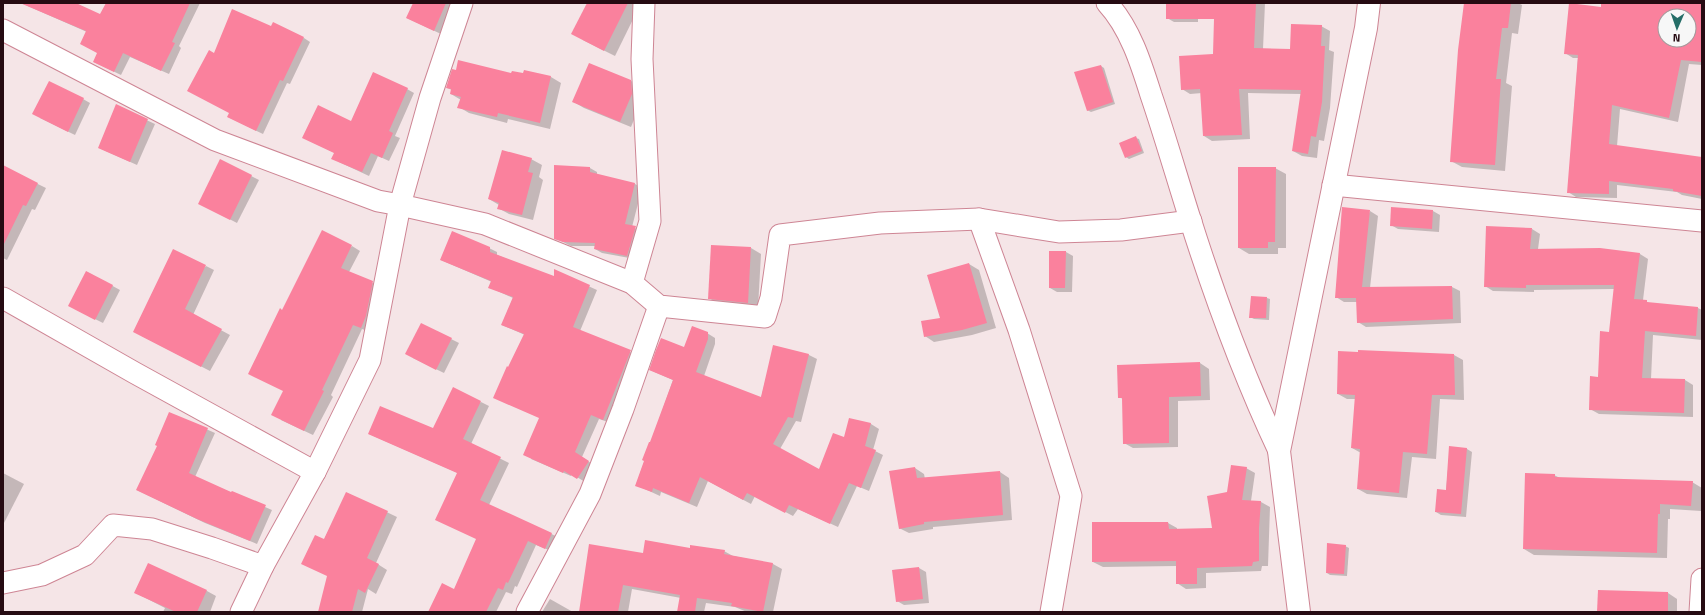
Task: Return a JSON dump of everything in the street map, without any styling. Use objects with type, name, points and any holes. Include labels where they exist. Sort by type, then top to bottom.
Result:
[{"type":"street","points":[[241,612],[263,566],[315,472],[370,360],[400,205],[430,98],[462,3]]},
{"type":"street","points":[[632,283],[650,221],[642,59],[644,3]]},
{"type":"street","points":[[1107,3],[1114,11],[1138,54],[1191,221],[1258,406],[1279,451],[1299,612]]},
{"type":"street","points":[[1279,451],[1366,28],[1369,3]]},
{"type":"street","points":[[3,30],[215,140],[378,202],[400,205],[485,224],[632,283],[659,306],[765,317],[771,298],[780,235],[880,223],[979,219],[1059,232],[1121,230],[1191,221]]},
{"type":"street","points":[[1333,185],[1702,221]]},
{"type":"street","points":[[979,219],[1019,330],[1071,496],[1051,612]]},
{"type":"street","points":[[3,298],[135,373],[315,472]]},
{"type":"street","points":[[527,612],[590,494],[659,306]]},
{"type":"street","points":[[3,583],[42,575],[85,555],[113,525],[152,529],[263,566]]},
{"type":"street","points":[[1700,612],[1702,579]]},
{"type":"building","points":[[20,3],[76,3],[100,14],[106,3],[190,3],[172,42],[175,43],[161,71],[123,53],[114,72],[93,62],[97,53],[80,44],[86,31]]},
{"type":"building","points":[[413,3],[446,3],[434,31],[406,18]]},
{"type":"building","points":[[587,3],[628,3],[604,51],[571,34]]},
{"type":"building","points":[[1166,3],[1256,3],[1254,48],[1290,49],[1291,24],[1322,25],[1321,46],[1325,46],[1322,102],[1316,137],[1311,136],[1308,154],[1292,151],[1301,90],[1239,89],[1242,135],[1203,136],[1200,89],[1181,90],[1179,56],[1213,54],[1214,19],[1166,19]]},
{"type":"building","points":[[1464,3],[1511,3],[1508,28],[1502,28],[1496,79],[1501,79],[1495,165],[1450,162],[1458,50]]},
{"type":"building","points":[[1569,3],[1601,7],[1601,3],[1702,3],[1702,62],[1681,60],[1669,118],[1612,105],[1609,144],[1702,157],[1702,196],[1673,191],[1673,189],[1609,181],[1609,194],[1567,193],[1578,55],[1564,54]]},
{"type":"building","points":[[232,9],[271,26],[273,22],[304,37],[283,81],[280,80],[256,131],[227,117],[229,113],[187,91],[209,50],[214,53]]},
{"type":"building","points":[[458,60],[511,73],[512,71],[523,73],[524,70],[551,76],[540,123],[498,113],[497,117],[457,108],[461,97],[450,94],[451,89],[446,88],[452,69],[456,70]]},
{"type":"building","points":[[589,63],[631,80],[632,94],[620,122],[572,102]]},
{"type":"building","points":[[1101,65],[1113,102],[1087,111],[1074,72]]},
{"type":"building","points":[[373,72],[408,88],[389,131],[393,133],[382,158],[371,153],[362,172],[331,159],[334,153],[302,138],[318,105],[351,121]]},
{"type":"building","points":[[49,81],[84,98],[68,132],[32,114]]},
{"type":"building","points":[[116,104],[148,119],[130,162],[98,148]]},
{"type":"building","points":[[1136,136],[1142,151],[1125,158],[1119,143]]},
{"type":"building","points":[[502,150],[532,158],[528,172],[533,173],[522,215],[497,209],[499,203],[488,199]]},
{"type":"building","points":[[220,159],[252,175],[230,220],[198,204]]},
{"type":"building","points":[[3,165],[38,183],[26,206],[23,205],[3,246]]},
{"type":"building","points":[[554,165],[590,167],[590,172],[635,183],[625,224],[636,226],[627,256],[594,249],[595,243],[563,242],[554,239]]},
{"type":"building","points":[[1238,167],[1276,167],[1275,242],[1268,242],[1268,248],[1238,248]]},
{"type":"building","points":[[1342,207],[1370,210],[1362,287],[1452,286],[1453,319],[1357,323],[1356,298],[1335,298]]},
{"type":"building","points":[[1391,207],[1433,210],[1432,229],[1390,226]]},
{"type":"building","points":[[1486,226],[1532,228],[1530,249],[1600,248],[1640,253],[1634,299],[1647,300],[1647,302],[1698,307],[1696,336],[1645,331],[1642,378],[1685,379],[1684,413],[1589,410],[1590,376],[1598,377],[1600,331],[1609,332],[1614,285],[1526,285],[1526,288],[1484,287]]},
{"type":"building","points":[[322,230],[352,245],[341,268],[373,281],[366,316],[361,328],[353,325],[322,390],[324,391],[304,431],[271,415],[283,391],[248,374],[280,308],[282,310]]},
{"type":"building","points":[[452,231],[490,247],[490,252],[554,276],[554,269],[590,285],[573,327],[631,350],[603,420],[591,415],[575,452],[589,461],[577,479],[564,471],[563,473],[523,455],[539,418],[493,398],[507,366],[508,367],[524,334],[501,325],[513,297],[488,288],[491,281],[440,260]]},
{"type":"building","points":[[711,245],[751,247],[748,303],[708,299]]},
{"type":"building","points":[[173,249],[206,265],[185,309],[222,329],[201,367],[133,332]]},
{"type":"building","points":[[1049,251],[1066,251],[1065,288],[1049,288]]},
{"type":"building","points":[[969,263],[987,323],[962,330],[924,337],[921,321],[940,318],[927,275]]},
{"type":"building","points":[[86,271],[113,285],[95,320],[68,306]]},
{"type":"building","points":[[1251,296],[1267,297],[1266,318],[1249,318]]},
{"type":"building","points":[[421,323],[452,338],[436,370],[405,354]]},
{"type":"building","points":[[692,326],[708,332],[708,339],[696,372],[761,397],[773,345],[809,354],[793,418],[788,417],[773,444],[819,469],[833,433],[844,437],[849,418],[871,423],[865,446],[876,450],[861,488],[849,483],[830,524],[789,505],[785,513],[747,493],[743,500],[700,477],[689,503],[653,488],[652,492],[635,486],[644,461],[642,460],[673,380],[649,370],[656,350],[661,338],[684,347]]},
{"type":"building","points":[[1358,350],[1454,354],[1455,395],[1432,395],[1427,454],[1403,452],[1399,493],[1357,489],[1360,449],[1351,448],[1355,395],[1337,394],[1338,351],[1358,352]]},
{"type":"building","points":[[1200,362],[1201,396],[1169,397],[1169,443],[1123,444],[1122,398],[1118,398],[1117,365]]},
{"type":"building","points":[[453,387],[481,401],[463,439],[501,457],[480,500],[552,533],[545,549],[528,541],[508,583],[506,582],[503,590],[498,588],[486,612],[428,612],[442,583],[454,589],[476,539],[435,520],[457,473],[368,434],[380,406],[433,428]]},
{"type":"building","points":[[169,412],[208,428],[189,473],[231,492],[232,491],[266,505],[250,541],[197,519],[136,490],[157,446],[155,445]]},
{"type":"building","points":[[1449,446],[1467,448],[1461,514],[1435,512],[1437,489],[1446,490]]},
{"type":"building","points":[[1231,465],[1247,467],[1242,500],[1261,501],[1259,561],[1253,562],[1252,566],[1197,568],[1197,584],[1176,584],[1176,561],[1092,562],[1092,522],[1168,522],[1169,529],[1212,528],[1207,496],[1227,492]]},
{"type":"building","points":[[915,467],[917,478],[1000,471],[1003,515],[924,522],[924,524],[899,529],[889,471]]},
{"type":"building","points":[[1525,473],[1555,474],[1555,477],[1693,481],[1691,506],[1660,504],[1660,514],[1658,514],[1657,553],[1523,549]]},
{"type":"building","points":[[346,492],[388,511],[367,558],[379,564],[365,593],[358,589],[352,612],[318,612],[327,576],[301,564],[315,535],[324,539]]},
{"type":"building","points":[[645,540],[690,548],[690,545],[725,550],[724,554],[773,563],[763,612],[731,606],[732,603],[697,598],[695,612],[677,612],[680,595],[623,585],[618,612],[579,612],[589,544],[643,553]]},
{"type":"building","points":[[1327,543],[1346,545],[1344,574],[1326,573]]},
{"type":"building","points":[[148,563],[207,590],[197,612],[176,612],[134,593]]},
{"type":"building","points":[[919,567],[923,599],[896,602],[892,570]]},
{"type":"building","points":[[1598,590],[1668,592],[1668,612],[1597,612]]}]
